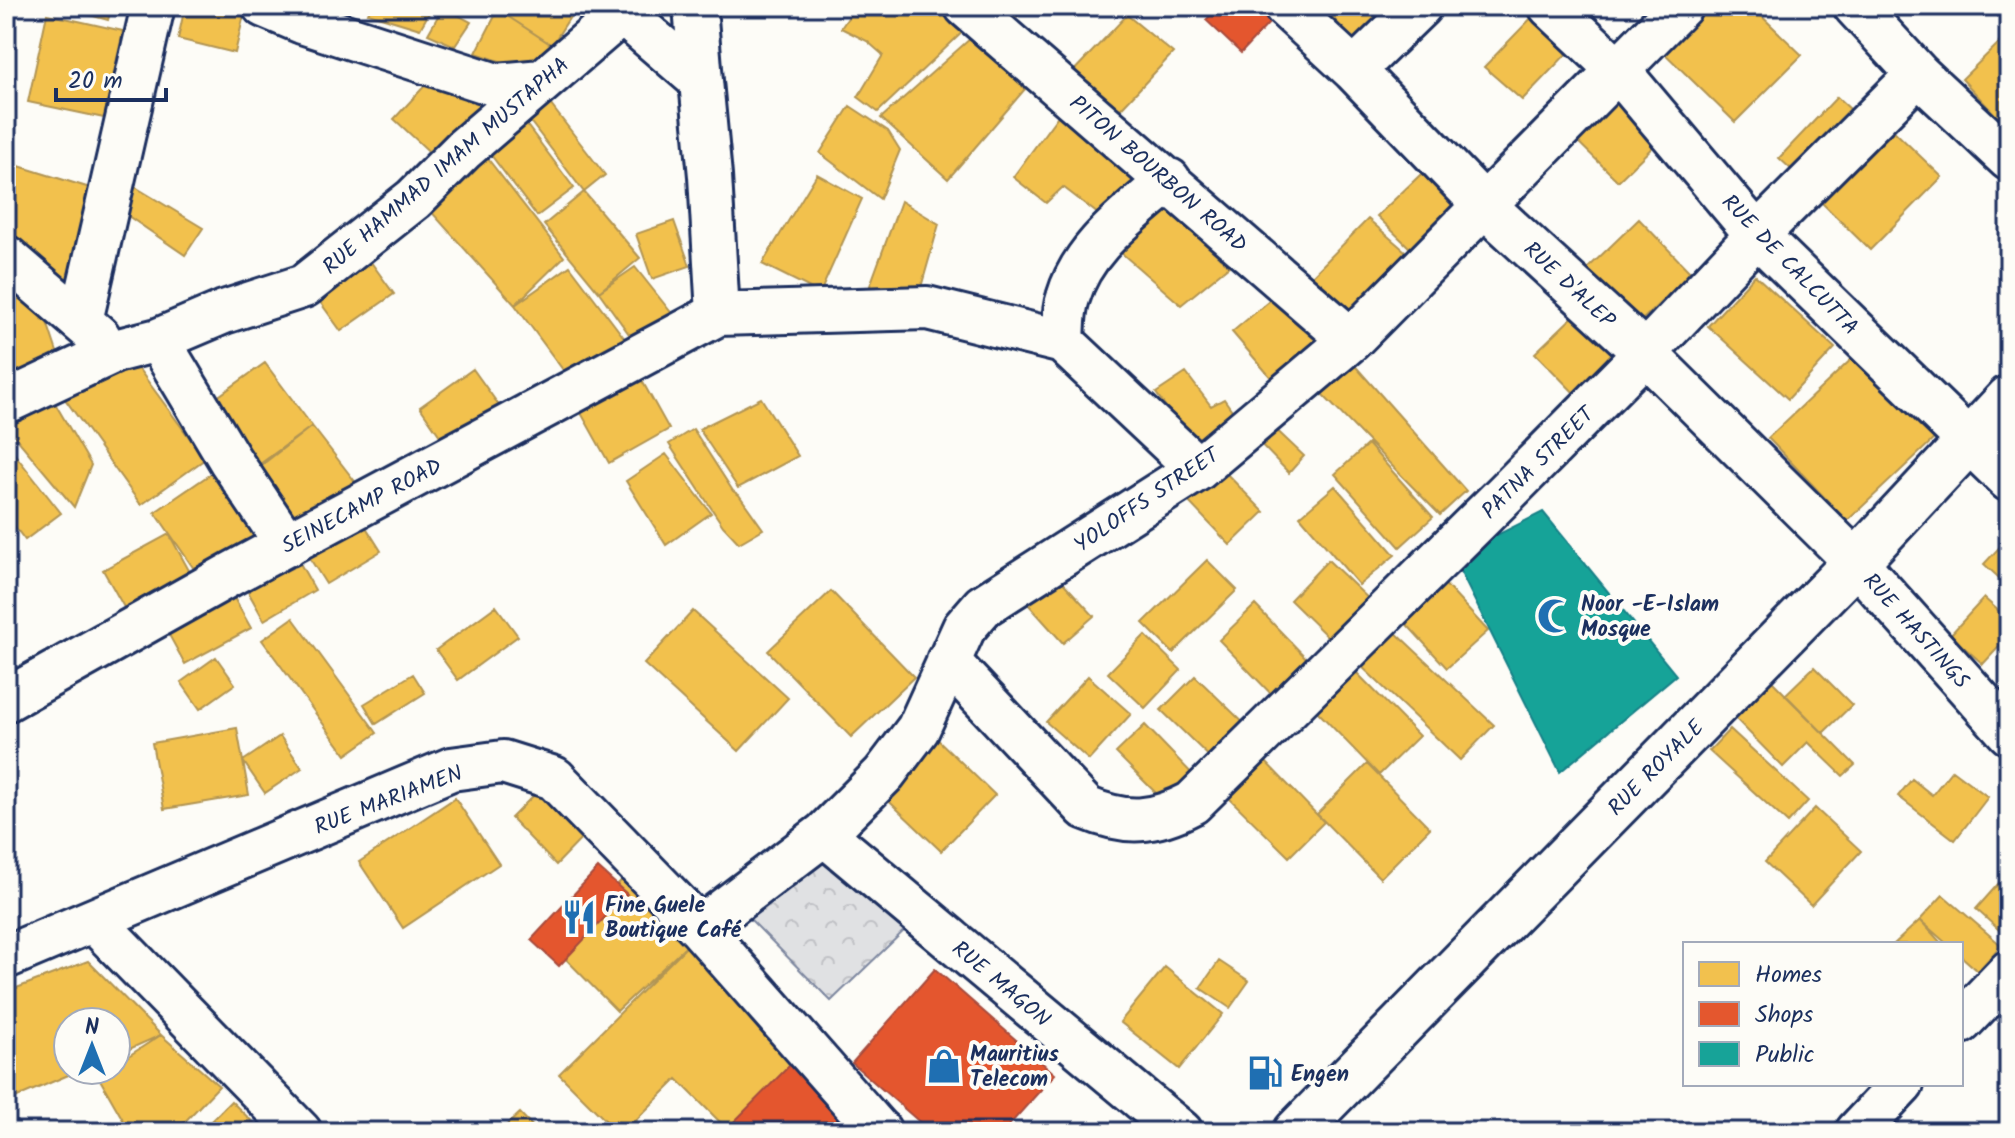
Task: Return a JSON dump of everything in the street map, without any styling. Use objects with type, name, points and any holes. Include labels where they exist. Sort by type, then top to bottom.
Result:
[{"type":"main road","name":"RUE ROYALE","points":[[1296,1132],[1856,562],[2009,398]]},
{"type":"street","points":[[81,321],[153,6]]},
{"type":"street","points":[[264,6],[302,22],[496,85],[542,81]]},
{"type":"street","points":[[695,6],[718,314],[927,308],[1063,342],[1198,469]]},
{"type":"street","name":"PITON BOURBON ROAD","points":[[966,6],[1351,340]]},
{"type":"street","name":"RUE D'ALEP","points":[[1285,6],[1354,70],[1485,206],[1645,353],[1856,562]]},
{"type":"street","points":[[1354,70],[1420,6]]},
{"type":"street","name":"RUE DE CALCUTTA","points":[[1550,6],[1618,70],[1757,235],[2009,480]]},
{"type":"street","name":"YOLOFFS STREET","points":[[700,928],[824,834],[884,774],[918,729],[964,628],[983,606],[1198,469],[1351,340],[1681,6]]},
{"type":"street","points":[[1855,6],[1918,74],[2009,159]]},
{"type":"street","points":[[619,8],[701,81]]},
{"type":"street","name":"RUE HAMMAD IMAM MUSTAPHA","points":[[6,402],[115,351],[158,340],[224,312],[304,286],[414,199],[464,149],[619,8]]},
{"type":"street","name":"PATNA STREET","points":[[948,661],[1086,808],[1109,818],[1137,820],[1166,817],[1192,803],[1645,353],[1757,235],[1918,74]]},
{"type":"street","points":[[1063,342],[1067,300],[1082,263],[1106,236],[1169,180]]},
{"type":"street","points":[[6,257],[115,351]]},
{"type":"street","name":"SEINECAMP ROAD","points":[[6,700],[718,314]]},
{"type":"street","points":[[158,340],[230,460],[287,545]]},
{"type":"street","name":"RUE HASTINGS","points":[[1856,562],[2009,733]]},
{"type":"street","name":"RUE MARIAMEN","points":[[6,957],[451,769],[503,762],[554,778],[700,928],[878,1131]]},
{"type":"street","name":"RUE MAGON","points":[[824,834],[1181,1132]]},
{"type":"street","points":[[95,922],[300,1132]]},
{"type":"street","points":[[1963,1020],[2009,972]]},
{"type":"street","points":[[1857,1132],[1900,1086]]},
{"type":"green space","points":[[829,841],[911,924],[831,1001],[750,919]]},
{"type":"building: Homes","points":[[57,6],[112,6],[108,20]]},
{"type":"building: Homes","points":[[185,6],[246,6],[235,53],[178,39]]},
{"type":"building: Homes","points":[[371,6],[433,6],[420,29],[368,13]]},
{"type":"building: Homes","points":[[501,6],[570,6],[575,9],[552,45],[498,10]]},
{"type":"building: Homes","points":[[856,6],[946,6],[969,26],[878,112],[858,97],[883,55],[867,41],[841,28]]},
{"type":"building: Homes","points":[[989,6],[1030,6],[1010,22]]},
{"type":"building: Homes","points":[[1328,6],[1425,6],[1373,62],[1325,9]]},
{"type":"building: Homes","points":[[1697,6],[1751,6],[1802,55],[1735,122],[1657,46]]},
{"type":"building: Homes","points":[[443,7],[471,22],[455,46],[428,34]]},
{"type":"building: Homes","points":[[498,10],[552,45],[535,73],[476,53]]},
{"type":"building: Homes","points":[[1539,10],[1576,44],[1522,100],[1484,67]]},
{"type":"building: Homes","points":[[47,14],[123,31],[104,118],[28,102]]},
{"type":"building: Homes","points":[[1127,15],[1173,53],[1111,119],[1067,78]]},
{"type":"building: Homes","points":[[972,37],[1025,89],[948,179],[881,118]]},
{"type":"building: Homes","points":[[2001,41],[2009,49],[2009,113],[2001,121],[1962,79]]},
{"type":"building: Homes","points":[[442,67],[498,106],[438,160],[394,119]]},
{"type":"building: Homes","points":[[1617,81],[1668,132],[1618,181],[1567,131]]},
{"type":"building: Homes","points":[[544,96],[605,175],[584,192],[523,112]]},
{"type":"building: Homes","points":[[1837,97],[1864,122],[1806,183],[1779,158]]},
{"type":"building: Homes","points":[[850,106],[888,131],[900,150],[880,199],[820,153]]},
{"type":"building: Homes","points":[[1060,113],[1147,182],[1115,227],[1063,187],[1046,203],[1013,177]]},
{"type":"building: Homes","points":[[520,116],[574,188],[537,216],[482,143]]},
{"type":"building: Homes","points":[[1893,130],[1942,177],[1870,250],[1821,202]]},
{"type":"building: Homes","points":[[1438,158],[1470,190],[1414,252],[1377,216]]},
{"type":"building: Homes","points":[[488,159],[564,257],[515,305],[427,207]]},
{"type":"building: Homes","points":[[9,163],[103,192],[68,286],[6,235],[6,174]]},
{"type":"building: Homes","points":[[817,174],[862,199],[820,293],[762,264]]},
{"type":"building: Homes","points":[[122,179],[203,228],[185,255],[115,207]]},
{"type":"building: Homes","points":[[584,192],[640,258],[599,292],[544,225]]},
{"type":"building: Homes","points":[[901,201],[939,224],[916,305],[864,302]]},
{"type":"building: Homes","points":[[1162,204],[1229,266],[1181,305],[1119,251]]},
{"type":"building: Homes","points":[[1368,219],[1412,257],[1342,327],[1303,285]]},
{"type":"building: Homes","points":[[1639,219],[1691,273],[1639,323],[1587,269]]},
{"type":"building: Homes","points":[[674,221],[690,266],[652,279],[636,234]]},
{"type":"building: Homes","points":[[368,258],[394,294],[341,331],[315,295]]},
{"type":"building: Homes","points":[[570,266],[628,343],[572,382],[515,305]]},
{"type":"building: Homes","points":[[635,267],[677,320],[639,348],[599,292]]},
{"type":"building: Homes","points":[[1755,275],[1835,348],[1788,399],[1708,326]]},
{"type":"building: Homes","points":[[6,276],[45,316],[58,355],[6,391]]},
{"type":"building: Homes","points":[[1275,296],[1326,343],[1279,387],[1232,332]]},
{"type":"building: Homes","points":[[1583,307],[1631,356],[1583,402],[1535,353]]},
{"type":"building: Homes","points":[[1857,354],[1936,437],[1847,521],[1768,438]]},
{"type":"building: Homes","points":[[1349,359],[1466,491],[1440,515],[1319,391]]},
{"type":"building: Homes","points":[[265,363],[312,426],[253,469],[206,405]]},
{"type":"building: Homes","points":[[138,368],[205,459],[141,505],[60,392]]},
{"type":"building: Homes","points":[[473,369],[503,411],[449,449],[420,407]]},
{"type":"building: Homes","points":[[636,370],[669,429],[609,463],[576,404]]},
{"type":"building: Homes","points":[[1186,373],[1211,406],[1224,399],[1241,423],[1199,453],[1156,393]]},
{"type":"building: Homes","points":[[761,398],[798,456],[738,488],[699,429]]},
{"type":"building: Homes","points":[[53,400],[91,465],[74,507],[6,426],[6,420]]},
{"type":"building: Homes","points":[[1267,421],[1304,456],[1289,473],[1252,435]]},
{"type":"building: Homes","points":[[312,426],[357,484],[300,529],[254,471]]},
{"type":"building: Homes","points":[[693,429],[733,491],[763,529],[739,543],[723,526],[669,444]]},
{"type":"building: Homes","points":[[6,443],[61,513],[25,540],[6,515]]},
{"type":"building: Homes","points":[[1368,444],[1433,517],[1400,547],[1335,474]]},
{"type":"building: Homes","points":[[666,454],[711,513],[666,545],[626,481]]},
{"type":"building: Homes","points":[[1219,466],[1264,512],[1230,545],[1186,499]]},
{"type":"building: Homes","points":[[212,473],[256,537],[199,576],[155,512]]},
{"type":"building: Homes","points":[[1335,486],[1395,555],[1359,585],[1300,516]]},
{"type":"building: Homes","points":[[359,516],[381,551],[326,584],[304,549]]},
{"type":"building: Homes","points":[[169,534],[191,574],[126,611],[103,570]]},
{"type":"building: Homes","points":[[2009,537],[2009,587],[1984,564]]},
{"type":"building: Homes","points":[[293,551],[315,590],[264,620],[242,581]]},
{"type":"building: Homes","points":[[1207,560],[1237,590],[1173,653],[1143,623]]},
{"type":"building: Homes","points":[[1328,560],[1375,605],[1336,645],[1290,600]]},
{"type":"building: Homes","points":[[1058,577],[1094,616],[1063,643],[1028,604]]},
{"type":"building: Homes","points":[[1440,579],[1488,631],[1447,668],[1399,616]]},
{"type":"building: Homes","points":[[229,589],[251,628],[185,664],[163,624]]},
{"type":"building: Homes","points":[[831,591],[914,677],[851,737],[768,651]]},
{"type":"building: Homes","points":[[1984,598],[2009,620],[2009,636],[1983,664],[1950,635]]},
{"type":"building: Homes","points":[[1255,605],[1314,666],[1278,701],[1219,640]]},
{"type":"building: Homes","points":[[496,606],[518,636],[458,680],[436,650]]},
{"type":"building: Homes","points":[[693,611],[788,698],[739,751],[644,664]]},
{"type":"building: Homes","points":[[293,618],[377,733],[346,755],[262,640]]},
{"type":"building: Homes","points":[[1394,631],[1494,725],[1460,760],[1360,665]]},
{"type":"building: Homes","points":[[1145,635],[1181,670],[1145,708],[1108,673]]},
{"type":"building: Homes","points":[[216,657],[235,684],[200,709],[181,682]]},
{"type":"building: Homes","points":[[1814,667],[1852,705],[1823,733],[1785,695]]},
{"type":"building: Homes","points":[[1354,670],[1419,736],[1379,775],[1315,709]]},
{"type":"building: Homes","points":[[413,674],[425,693],[376,724],[364,704]]},
{"type":"building: Homes","points":[[1088,676],[1131,714],[1089,760],[1046,722]]},
{"type":"building: Homes","points":[[1195,676],[1255,734],[1221,768],[1161,710]]},
{"type":"building: Homes","points":[[1770,679],[1855,765],[1843,776],[1808,742],[1783,767],[1733,716]]},
{"type":"building: Homes","points":[[1145,725],[1198,780],[1170,807],[1116,753]]},
{"type":"building: Homes","points":[[237,728],[249,795],[164,809],[152,743]]},
{"type":"building: Homes","points":[[1730,729],[1808,801],[1788,823],[1709,751]]},
{"type":"building: Homes","points":[[930,732],[995,795],[941,851],[875,788]]},
{"type":"building: Homes","points":[[280,736],[302,768],[265,793],[243,761]]},
{"type":"building: Homes","points":[[1263,759],[1324,822],[1289,857],[1227,796]]},
{"type":"building: Homes","points":[[1367,764],[1430,828],[1380,878],[1317,814]]},
{"type":"building: Homes","points":[[1952,770],[1988,797],[1955,840],[1898,796],[1912,779],[1932,795]]},
{"type":"building: Homes","points":[[539,790],[586,834],[556,865],[511,818]]},
{"type":"building: Homes","points":[[455,798],[499,864],[403,928],[359,862]]},
{"type":"building: Homes","points":[[1815,808],[1861,851],[1811,905],[1765,862]]},
{"type":"building: Homes","points":[[632,870],[695,938],[617,1011],[554,947]]},
{"type":"building: Homes","points":[[2007,874],[2009,876],[2009,939],[1976,909]]},
{"type":"building: Homes","points":[[1943,895],[2001,945],[1978,971],[1963,958],[1963,942],[1945,942],[1920,920]]},
{"type":"building: Homes","points":[[1920,920],[1940,942],[1896,942]]},
{"type":"building: Homes","points":[[695,938],[807,1048],[727,1129],[677,1079],[624,1132],[617,1132],[559,1074]]},
{"type":"building: Homes","points":[[88,961],[161,1035],[132,1048],[132,1006],[52,1006],[52,1082],[8,1101],[6,992]]},
{"type":"building: Homes","points":[[1219,961],[1249,981],[1230,1008],[1200,988]]},
{"type":"building: Homes","points":[[1165,967],[1223,1014],[1179,1069],[1120,1022]]},
{"type":"building: Homes","points":[[161,1035],[219,1086],[175,1132],[130,1132],[104,1086],[132,1086],[132,1054]]},
{"type":"building: Homes","points":[[231,1101],[263,1132],[200,1132]]},
{"type":"building: Homes","points":[[520,1113],[538,1132],[499,1132]]},
{"type":"building: Shops","points":[[1219,6],[1255,6],[1271,21],[1241,53],[1206,20]]},
{"type":"building: Shops","name":"Fine Guele Boutique Café","points":[[598,868],[627,894],[559,966],[531,940]]},
{"type":"building: Shops","points":[[935,969],[1055,1074],[1003,1132],[931,1132],[852,1063]]},
{"type":"building: Shops","points":[[807,1048],[872,1110],[849,1132],[730,1132],[727,1129]]},
{"type":"building: Public","name":"Noor -E-Islam Mosque","points":[[1543,512],[1676,675],[1560,772],[1453,557]]},
{"type":"place","name":"Noor -E-Islam Mosque","points":[[1555,616]]},
{"type":"place","name":"Fine Guele Boutique Café","points":[[579,917]]},
{"type":"place","name":"Mauritius Telecom","points":[[944,1066]]},
{"type":"place","name":"Engen","points":[[1265,1073]]}]
